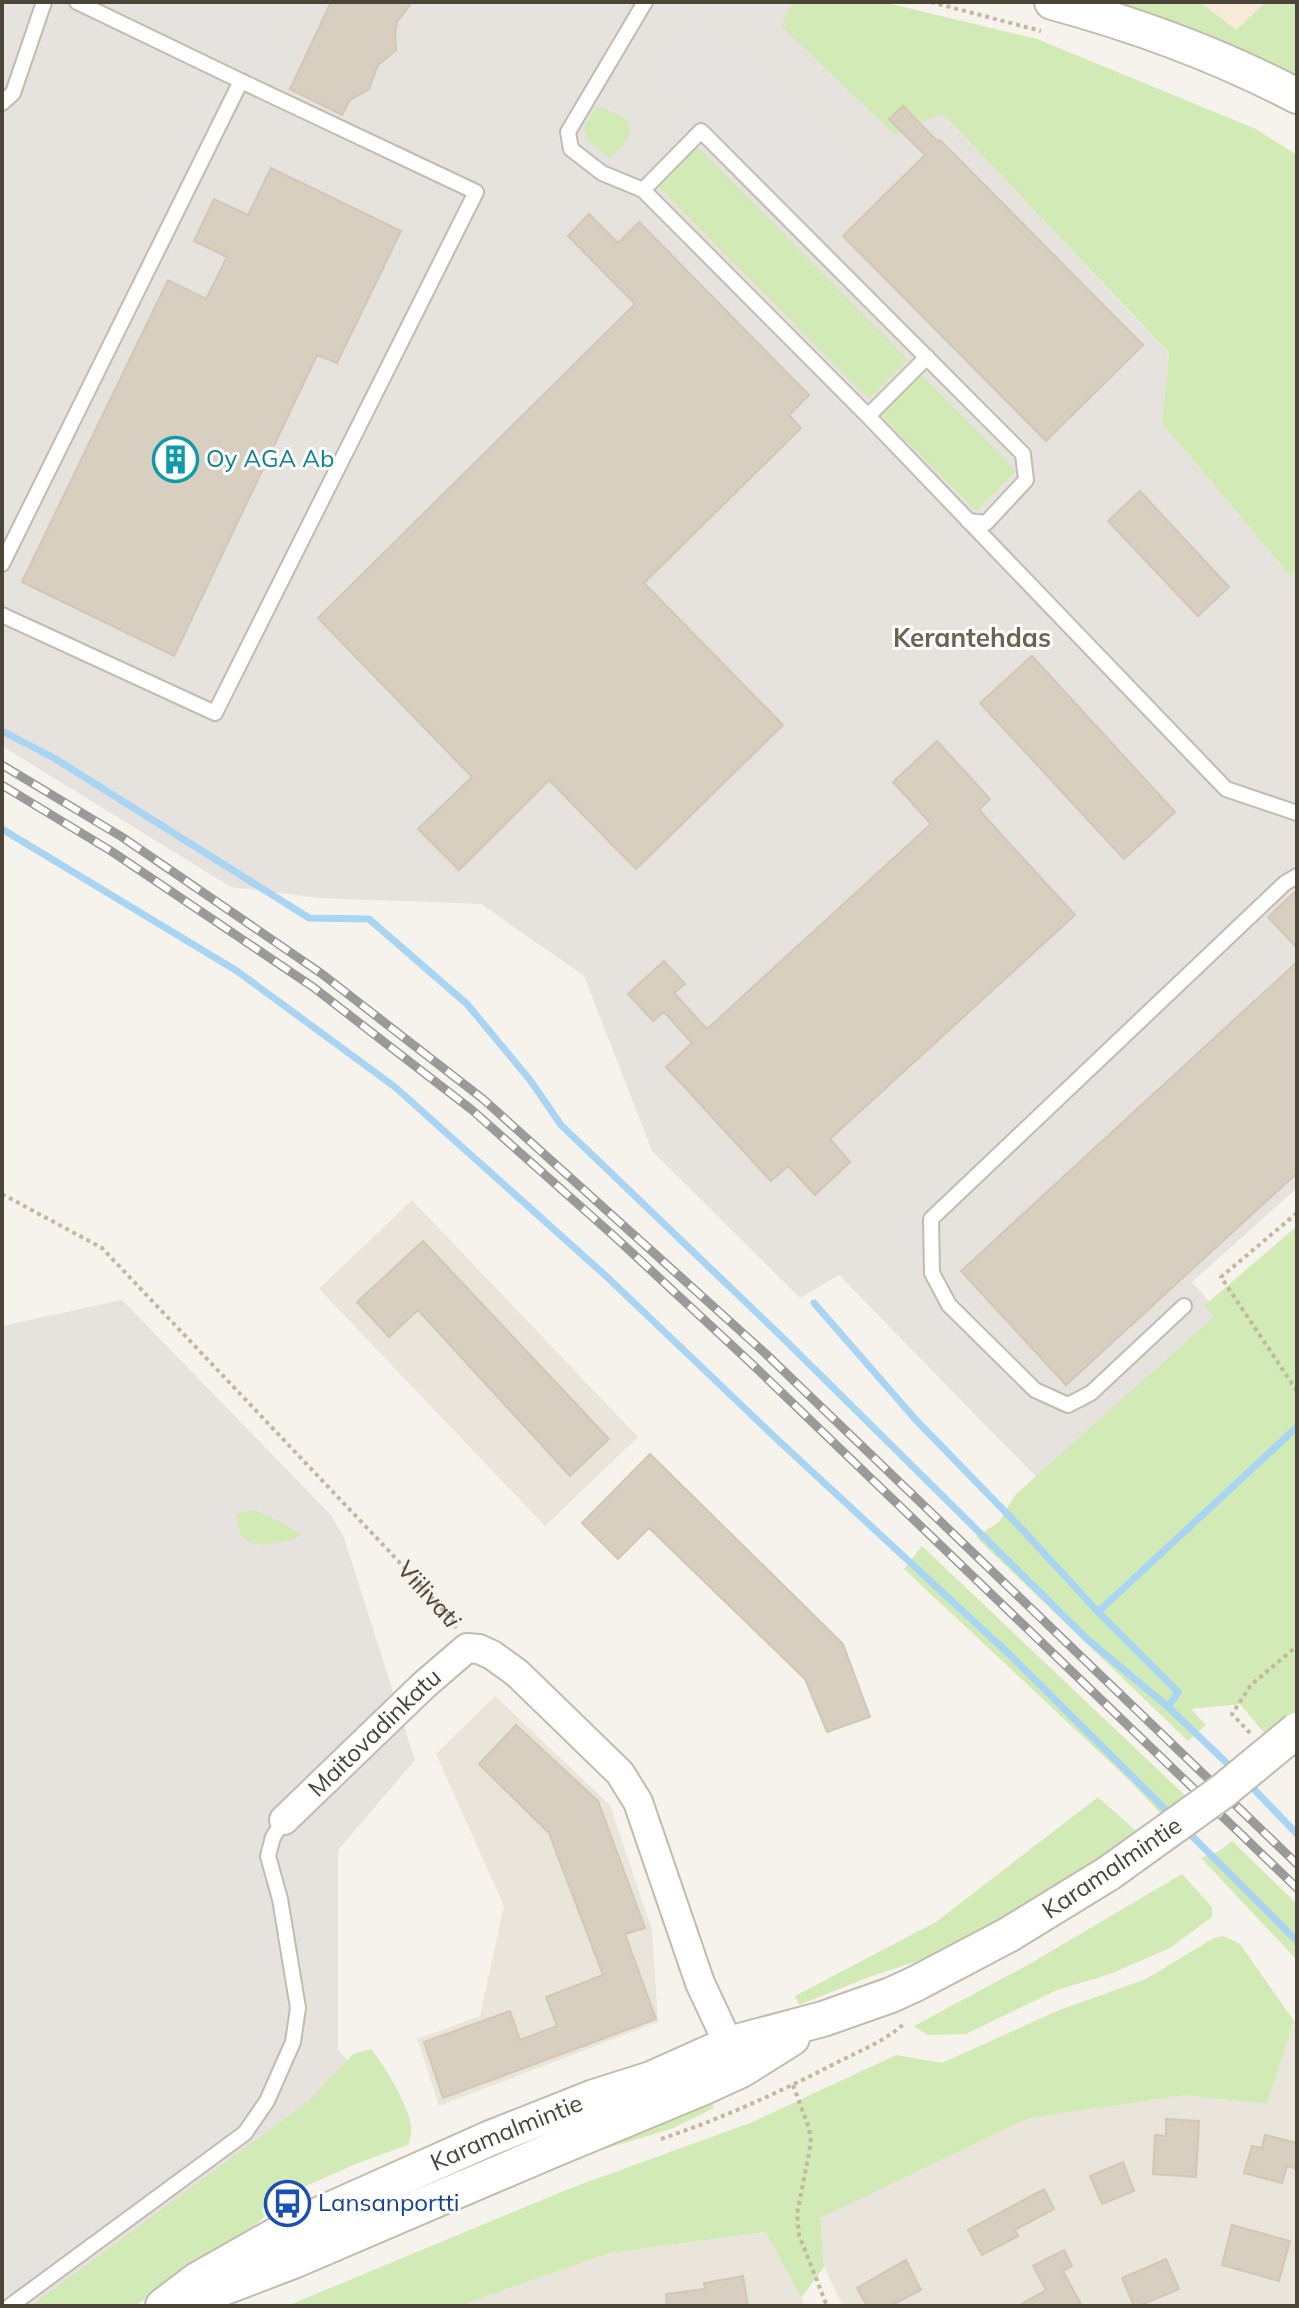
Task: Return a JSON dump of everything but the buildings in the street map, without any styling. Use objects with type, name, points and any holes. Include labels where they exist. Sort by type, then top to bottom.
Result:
[{"type":"street","points":[[1053,18],[1101,15],[1176,41],[1250,72],[1297,96]]},
{"type":"street","name":"Maitovadinkatu","points":[[284,1820],[424,1685],[467,1648]]},
{"type":"street","name":"Viilivati","points":[[467,1648],[492,1655],[517,1673],[620,1773],[638,1802],[700,1983],[735,2057]]},
{"type":"street","name":"Karamalmintie","points":[[173,2306],[293,2261],[735,2057],[823,2019],[891,1995],[960,1962],[1109,1873],[1223,1791],[1297,1730]]},
{"type":"street","name":"Karamalmintie","points":[[163,2306],[197,2280],[289,2228],[488,2139],[594,2097],[735,2057]]},
{"type":"lane","points":[[2,103],[13,93],[44,2]]},
{"type":"lane","points":[[2,615],[215,713],[476,192],[77,2]]},
{"type":"lane","points":[[645,2],[568,132],[571,149],[602,173],[643,190],[868,416],[1226,789],[1297,813]]},
{"type":"lane","points":[[2,564],[241,81]]},
{"type":"lane","points":[[643,190],[701,131],[1023,454],[1026,480],[986,523],[968,521]]},
{"type":"lane","points":[[868,416],[927,357]]},
{"type":"lane","points":[[1184,1306],[1091,1393],[1068,1405],[1035,1390],[949,1305],[932,1273],[931,1219],[1285,883],[1297,876]]},
{"type":"lane","points":[[10,2306],[245,2133],[267,2101],[293,2042],[298,2008],[280,1899],[268,1856],[273,1837],[284,1820]]},
{"type":"path","points":[[931,2],[1053,18]]},
{"type":"path","name":"Viilivati","points":[[2,1194],[102,1248],[452,1620],[467,1648]]},
{"type":"path","points":[[1297,1213],[1221,1277],[1297,1391]]},
{"type":"path","points":[[1232,1714],[1251,1685],[1297,1646]]},
{"type":"path","points":[[793,2085],[809,2128],[811,2143],[797,2214],[799,2235],[827,2306]]},
{"type":"shaded area","points":[[2,2],[793,2],[782,26],[895,135],[943,114],[1169,354],[1162,423],[1291,577],[1297,569],[1297,1188],[1192,1282],[1221,1315],[1042,1483],[839,1275],[800,1298],[652,1151],[584,976],[481,904],[320,898],[231,887],[2,746]]},
{"type":"shaded area","points":[[107,2],[295,2],[275,47],[297,57],[285,83]]},
{"type":"shaded area","points":[[1200,2],[1266,2],[1236,30]]},
{"type":"shaded area","points":[[702,13],[871,178],[812,239],[643,74]]},
{"type":"shaded area","points":[[412,1200],[638,1437],[545,1526],[319,1289]]},
{"type":"shaded area","points":[[122,1300],[331,1515],[344,1538],[415,1760],[338,1850],[338,2050],[399,2111],[73,2306],[2,2306],[2,1326]]},
{"type":"shaded area","points":[[495,1696],[610,1805],[652,1930],[658,2022],[439,2106],[417,2039],[480,2016],[504,1906],[436,1754]]},
{"type":"shaded area","points":[[1294,2021],[1297,2023],[1297,2306],[843,2306],[824,2267],[819,2218],[1029,2118],[1185,2095],[1267,2104]]},
{"type":"shaded area","points":[[767,2232],[805,2306],[459,2306],[609,2253]]},
{"type":"green space","points":[[793,2],[883,2],[1037,39],[1256,129],[1297,155],[1297,568],[1291,577],[1162,423],[1169,353],[943,114],[895,135],[781,26]]},
{"type":"green space","points":[[1103,2],[1200,2],[1236,30],[1266,2],[1297,2],[1297,77],[1183,29]]},
{"type":"green space","points":[[598,107],[620,116],[630,126],[626,140],[610,158],[587,140],[584,127]]},
{"type":"green space","points":[[696,145],[908,360],[869,399],[656,184]]},
{"type":"green space","points":[[922,375],[1016,471],[976,511],[881,415]]},
{"type":"green space","points":[[1297,1226],[1297,1719],[1272,1742],[1240,1704],[1191,1709],[1206,1725],[1188,1741],[976,1537],[999,1522],[1015,1495],[1214,1317],[1204,1306]]},
{"type":"green space","points":[[254,1510],[303,1536],[270,1544],[246,1540],[240,1532],[236,1514]]},
{"type":"green space","points":[[922,1546],[1193,1803],[1163,1816],[1127,1778],[904,1569]]},
{"type":"green space","points":[[1098,1797],[1143,1837],[969,1944],[869,1977],[799,2005],[795,1996],[936,1922]]},
{"type":"green space","points":[[1232,1841],[1297,1904],[1297,1960],[1201,1858],[1219,1851]]},
{"type":"green space","points":[[1182,1874],[1212,1907],[1212,1917],[1170,1948],[1110,1974],[1057,1990],[966,2034],[927,2035],[914,2026],[1026,1966]]},
{"type":"green space","points":[[1223,1936],[1240,1944],[1294,2021],[1267,2104],[1185,2095],[1029,2118],[820,2218],[824,2267],[801,2298],[766,2232],[609,2253],[459,2306],[287,2306],[571,2188],[750,2123],[896,2055],[942,2063],[1057,2011],[1146,1979],[1214,1938]]},
{"type":"green space","points":[[371,2049],[406,2108],[411,2129],[408,2145],[267,2203],[262,2210],[264,2217],[222,2254],[134,2306],[31,2306],[309,2101],[353,2054]]},
{"type":"green space","points":[[712,2102],[714,2108],[671,2129],[588,2154],[528,2179],[520,2179]]},
{"type":"waterway","points":[[2,731],[54,758],[309,918],[369,919],[467,1004],[530,1080],[561,1125],[783,1338],[1087,1639],[1168,1707],[1233,1769]]},
{"type":"waterway","points":[[2,829],[237,971],[395,1087],[606,1276],[1008,1653],[1173,1817]]},
{"type":"waterway","points":[[814,1303],[916,1420],[1178,1692],[1168,1707]]},
{"type":"waterway","points":[[1098,1612],[1297,1427]]},
{"type":"waterway","points":[[1248,1783],[1297,1834]]},
{"type":"waterway","points":[[1185,1829],[1297,1941]]},
{"type":"railway","points":[[2,765],[122,837],[322,974],[483,1099],[766,1354],[1297,1864]]},
{"type":"railway","points":[[2,785],[111,851],[313,987],[472,1110],[753,1365],[1297,1888]]},
{"type":"place","name":"Oy AGA Ab","points":[[175,459]]},
{"type":"place","name":"Lansanportti","points":[[287,2203]]},
{"type":"district","name":"Kerantehdas","points":[[972,638]]}]
